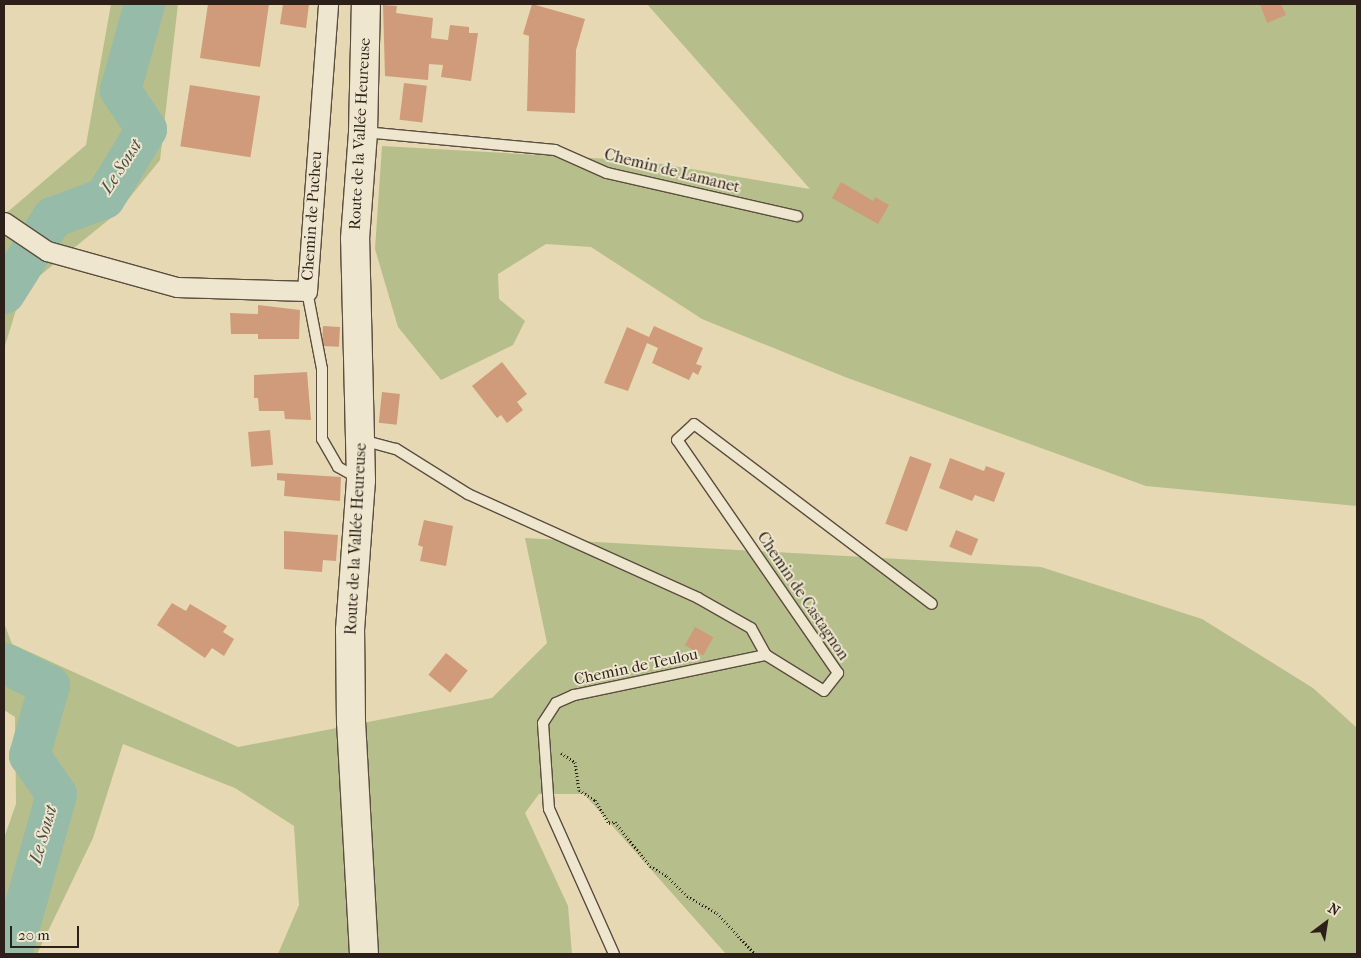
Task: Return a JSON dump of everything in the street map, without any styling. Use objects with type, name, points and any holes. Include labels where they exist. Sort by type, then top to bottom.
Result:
[{"type":"street","name":"Chemin de Pucheu","points":[[4,222],[47,251],[177,287],[307,291],[328,4]]},
{"type":"street","name":"Route de la Vallée Heureuse","points":[[364,954],[351,722],[350,630],[361,480],[355,239],[363,132],[366,4]]},
{"type":"lane","name":"Chemin de Lamanet","points":[[363,132],[555,150],[607,173],[797,216]]},
{"type":"lane","points":[[307,291],[322,369],[322,439],[338,467],[361,480]]},
{"type":"lane","name":"Chemin de Castagnon","points":[[766,655],[824,692],[838,673],[677,440],[694,424],[932,604]]},
{"type":"lane","points":[[361,440],[396,449],[468,494],[698,598],[752,628],[766,655]]},
{"type":"lane","name":"Chemin de Teulou","points":[[614,954],[550,809],[543,723],[556,703],[574,695],[766,655]]},
{"type":"path","points":[[575,762],[579,790],[595,800],[609,824],[615,822],[650,866],[667,876],[687,896],[717,913],[755,954]]},
{"type":"green space","points":[[111,4],[178,4],[160,160],[117,213],[22,290],[4,349],[4,215],[86,145]]},
{"type":"green space","points":[[647,4],[1357,4],[1357,506],[1146,486],[845,377],[702,319],[591,247],[546,244],[498,274],[499,299],[525,321],[513,345],[441,380],[398,327],[375,249],[382,146],[644,161],[810,189]]},
{"type":"green space","points":[[525,538],[1041,567],[1202,619],[1313,688],[1357,728],[1357,954],[726,954],[584,794],[539,794],[525,813],[568,906],[572,954],[278,954],[299,905],[294,826],[235,788],[123,744],[93,838],[37,954],[4,954],[4,838],[16,804],[15,717],[4,710],[4,623],[12,644],[238,747],[492,698],[547,643]]},
{"type":"building","points":[[208,4],[269,4],[260,67],[200,58]]},
{"type":"building","points":[[283,4],[309,4],[306,28],[280,24]]},
{"type":"building","points":[[532,4],[585,19],[576,50],[575,113],[527,111],[529,36],[523,34]]},
{"type":"building","points":[[1260,4],[1281,4],[1286,15],[1267,23]]},
{"type":"building","points":[[383,5],[397,6],[396,13],[433,18],[431,38],[448,40],[450,25],[469,27],[469,33],[478,33],[471,81],[441,77],[443,65],[429,64],[428,80],[385,76]]},
{"type":"building","points":[[404,83],[427,86],[422,123],[399,120]]},
{"type":"building","points":[[190,85],[260,96],[250,157],[180,146]]},
{"type":"building","points":[[841,182],[873,201],[875,197],[889,205],[878,224],[832,198]]},
{"type":"building","points":[[258,305],[300,310],[299,339],[258,339],[258,334],[231,334],[230,313],[258,314]]},
{"type":"building","points":[[323,326],[340,327],[339,347],[322,346]]},
{"type":"building","points":[[654,326],[703,348],[696,364],[702,366],[698,375],[693,372],[689,380],[652,363],[658,348],[647,343],[628,391],[604,383],[627,327],[649,337]]},
{"type":"building","points":[[502,362],[527,394],[517,402],[523,410],[507,423],[501,415],[497,418],[472,386]]},
{"type":"building","points":[[307,372],[311,420],[285,419],[284,411],[259,411],[258,398],[254,398],[254,375]]},
{"type":"building","points":[[382,392],[400,394],[397,425],[379,423]]},
{"type":"building","points":[[270,430],[273,465],[251,467],[248,432]]},
{"type":"building","points":[[910,456],[932,464],[907,532],[885,524]]},
{"type":"building","points":[[950,458],[984,471],[986,466],[1005,473],[994,502],[975,495],[972,501],[939,488]]},
{"type":"building","points":[[277,473],[341,477],[340,501],[284,496],[285,481],[277,480]]},
{"type":"building","points":[[424,520],[453,526],[446,566],[420,561],[423,547],[418,545]]},
{"type":"building","points":[[956,530],[978,539],[972,556],[949,547]]},
{"type":"building","points":[[284,531],[338,535],[336,561],[323,560],[322,572],[284,569]]},
{"type":"building","points":[[172,603],[186,611],[190,604],[227,626],[223,632],[234,639],[224,656],[212,648],[205,658],[157,625]]},
{"type":"building","points":[[695,627],[713,637],[703,656],[685,645]]},
{"type":"building","points":[[446,653],[468,671],[450,692],[428,675]]},
{"type":"waterway","name":"Le Soust","points":[[4,293],[52,217],[104,198],[146,129],[120,90],[144,4]]},
{"type":"waterway","name":"Le Soust","points":[[4,663],[49,685],[29,755],[56,794],[11,954]]}]
